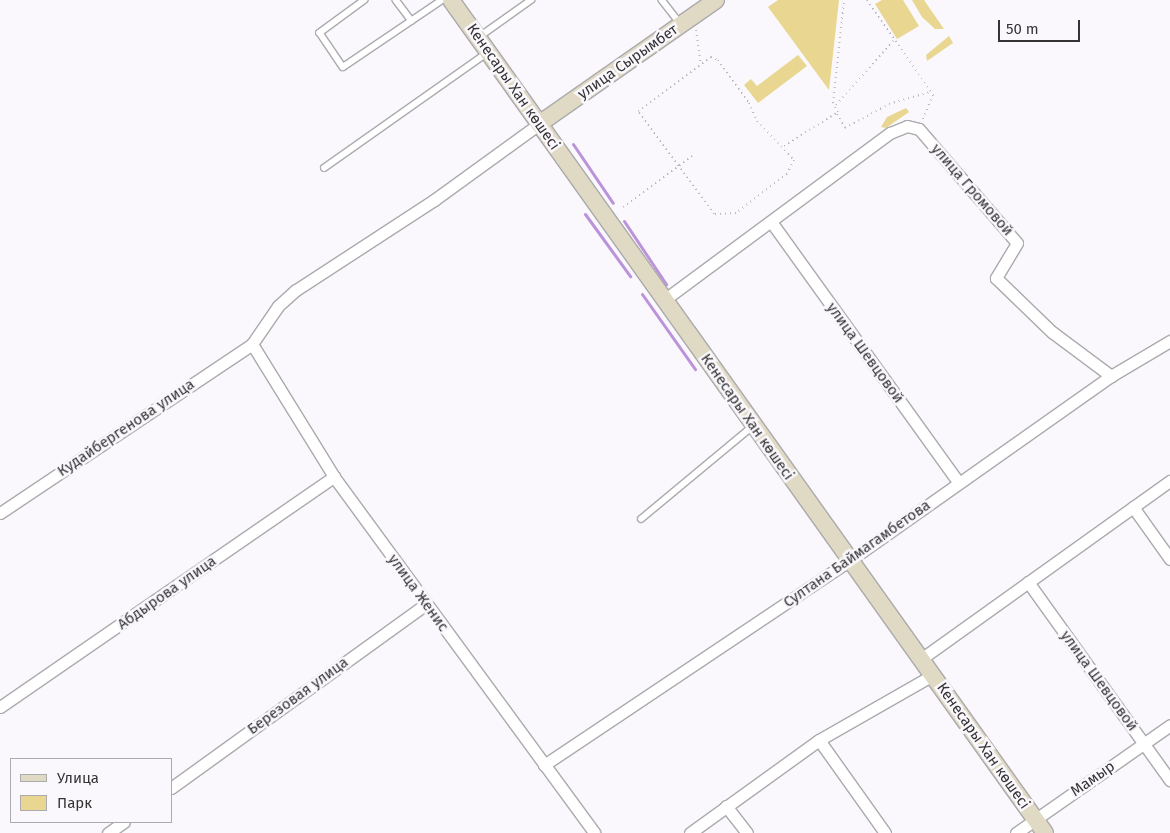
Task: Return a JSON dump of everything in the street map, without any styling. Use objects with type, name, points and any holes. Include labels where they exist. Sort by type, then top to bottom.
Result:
[{"type":"main road","name":"Кенесары Хан көшесі","points":[[451,0],[1045,833]]},
{"type":"main road","name":"улица Сырымбет","points":[[539,124],[688,26],[716,0]]},
{"type":"street","points":[[252,344],[278,306],[296,290],[434,200],[539,124]]},
{"type":"street","points":[[664,300],[772,223],[890,133],[907,126],[919,129]]},
{"type":"street","name":"улица Громовой","points":[[919,129],[1017,243],[996,278],[1052,332],[1111,376]]},
{"type":"street","name":"улица Шевцовой","points":[[772,223],[959,483]]},
{"type":"street","name":"Султана Баймагамбетова","points":[[544,765],[850,560],[1111,376],[1170,341]]},
{"type":"street","name":"улица Женис","points":[[252,344],[334,477],[544,765],[596,833]]},
{"type":"street","name":"Кудайбергенова улица","points":[[0,513],[252,344]]},
{"type":"street","name":"Абдырова улица","points":[[0,707],[334,477]]},
{"type":"street","points":[[921,659],[1170,481]]},
{"type":"street","points":[[1133,507],[1170,558]]},
{"type":"street","name":"улица Шевцовой","points":[[1028,582],[1170,780]]},
{"type":"street","name":"Березовая улица","points":[[172,787],[426,604]]},
{"type":"street","points":[[690,833],[819,740],[933,675]]},
{"type":"street","name":"Мамыр","points":[[1016,833],[1170,725]]},
{"type":"street","points":[[819,740],[885,833]]},
{"type":"street","points":[[726,806],[747,833]]},
{"type":"street","points":[[108,833],[123,823]]},
{"type":"lane","points":[[365,0],[320,32],[343,67],[442,0]]},
{"type":"lane","points":[[396,0],[412,21]]},
{"type":"lane","points":[[478,37],[531,0]]},
{"type":"lane","points":[[662,0],[688,26]]},
{"type":"lane","points":[[324,168],[489,52]]},
{"type":"lane","points":[[640,519],[753,426]]},
{"type":"path","points":[[844,0],[839,33],[835,106],[836,113],[845,128],[889,104],[930,92]]},
{"type":"path","points":[[867,0],[933,95],[919,129]]},
{"type":"path","points":[[688,26],[701,65]]},
{"type":"path","points":[[835,106],[894,40]]},
{"type":"path","points":[[711,57],[718,60],[757,121],[784,146],[794,160],[787,174],[736,213],[714,214],[677,167],[638,111],[711,57]]},
{"type":"path","points":[[784,146],[836,113]]},
{"type":"path","points":[[623,207],[692,156]]},
{"type":"green space","points":[[778,0],[839,0],[829,90],[768,7]]},
{"type":"green space","points":[[882,0],[903,0],[919,26],[897,39],[875,4]]},
{"type":"green space","points":[[912,0],[924,0],[944,29],[935,29],[922,17]]},
{"type":"green space","points":[[949,36],[953,43],[927,61],[926,55]]},
{"type":"green space","points":[[798,55],[807,66],[758,103],[744,85],[751,79],[757,86]]},
{"type":"green space","points":[[906,108],[909,112],[886,128],[881,127],[887,117]]},
{"type":"waterway","points":[[573,144],[613,203]]},
{"type":"waterway","points":[[585,214],[630,276]]},
{"type":"waterway","points":[[624,221],[666,284]]},
{"type":"waterway","points":[[642,294],[695,369]]}]
